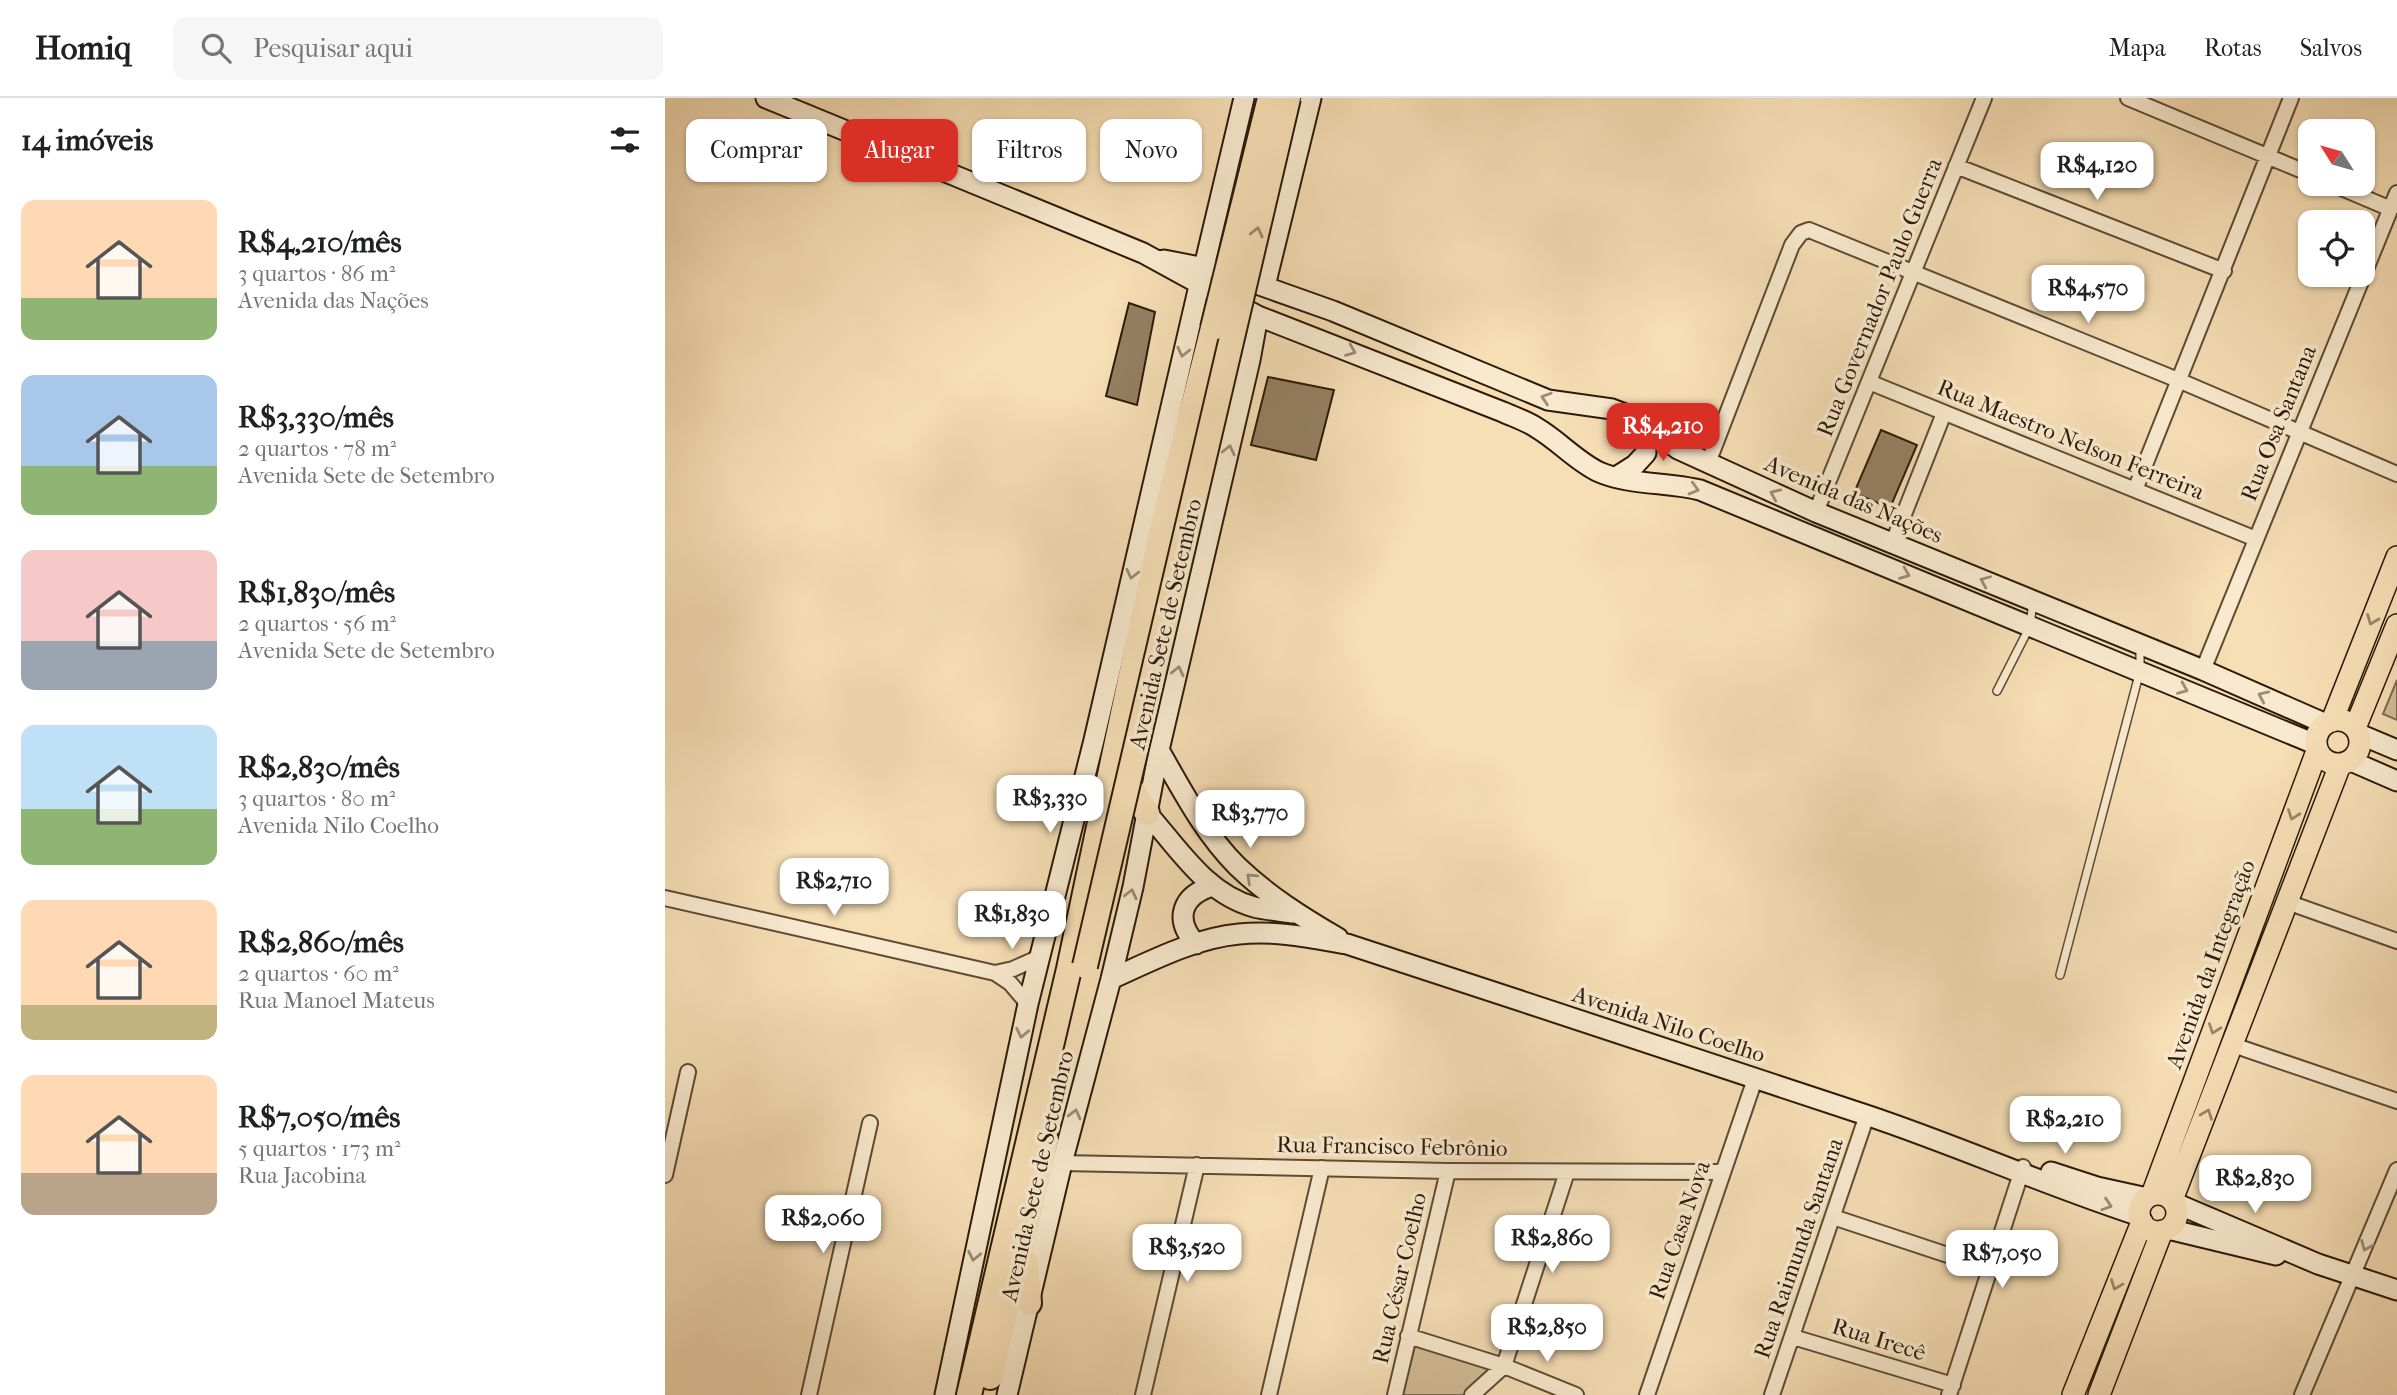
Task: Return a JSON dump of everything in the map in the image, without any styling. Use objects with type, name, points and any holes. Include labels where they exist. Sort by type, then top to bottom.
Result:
[{"type":"highway","name":"Avenida Sete de Setembro","points":[[986,1395],[1025,1235],[1163,529],[1269,98]]},
{"type":"highway","name":"Avenida Sete de Setembro","points":[[969,1395],[1077,968],[1128,783],[1288,98]]},
{"type":"highway","points":[[1128,783],[1147,813]]},
{"type":"highway","points":[[1025,1235],[1029,1303]]},
{"type":"main road","name":"Avenida Sete de Setembro","points":[[945,1395],[1028,1004],[1094,740],[1244,98]]},
{"type":"main road","points":[[1265,286],[1311,98]]},
{"type":"main road","points":[[771,99],[1201,276],[1258,316],[1503,412],[1538,428],[1584,464],[1601,473],[1700,490],[2140,671],[2316,748],[2327,762],[2345,763],[2397,781]]},
{"type":"main road","name":"Avenida das Nações","points":[[1201,276],[1265,286],[1333,311],[1548,400],[1612,409],[1640,422],[1678,450],[1816,512],[2329,722]]},
{"type":"main road","name":"Avenida Sete de Setembro","points":[[1007,1395],[1062,1163],[1111,979],[1159,750],[1258,316]]},
{"type":"main road","points":[[1250,360],[1274,331],[1287,328]]},
{"type":"main road","points":[[1616,477],[1635,465],[1646,453],[1646,439],[1640,422]]},
{"type":"main road","points":[[2316,748],[2318,733],[2329,722],[2397,557]]},
{"type":"main road","points":[[2345,763],[2359,749],[2357,731],[2397,625]]},
{"type":"main road","points":[[2329,722],[2345,721],[2357,731],[2397,750]]},
{"type":"main road","name":"Avenida da Integração","points":[[2155,1206],[2316,748]]},
{"type":"main road","points":[[1159,750],[1188,802],[1228,855],[1259,886],[1296,914],[1347,944]]},
{"type":"main road","name":"Avenida da Integração","points":[[2073,1395],[2155,1206],[2233,1045],[2287,902],[2345,763]]},
{"type":"main road","points":[[1147,813],[1196,870],[1221,892],[1255,907],[1296,914]]},
{"type":"main road","points":[[1196,944],[1184,926],[1184,911],[1192,895],[1213,886]]},
{"type":"main road","points":[[1111,979],[1159,957],[1237,934],[1263,932],[1347,944]]},
{"type":"main road","name":"Avenida Nilo Coelho","points":[[1347,944],[1867,1115],[2022,1169],[2097,1186],[2318,1264]]},
{"type":"main road","points":[[2099,1395],[2165,1230],[2176,1217],[2155,1206],[2150,1230],[2165,1230],[2318,1264],[2397,1290]]},
{"type":"street","name":"Rua Governador Paulo Guerra","points":[[1816,512],[1984,98]]},
{"type":"street","points":[[2128,98],[2298,169]]},
{"type":"street","points":[[2136,490],[2291,98]]},
{"type":"street","points":[[1956,166],[2224,271]]},
{"type":"street","name":"Rua Osa Santana","points":[[2203,670],[2397,193]]},
{"type":"street","points":[[2360,196],[2391,209]]},
{"type":"street","points":[[1708,463],[1792,245],[1801,233],[1809,230],[2178,380],[2397,474]]},
{"type":"street","name":"Rua Maestro Nelson Ferreira","points":[[1869,382],[2256,539]]},
{"type":"street","points":[[1893,542],[1944,412]]},
{"type":"street","points":[[665,898],[995,973],[1010,983],[1028,1004]]},
{"type":"street","points":[[2287,902],[2397,941]]},
{"type":"street","points":[[995,973],[1013,969],[1040,957]]},
{"type":"street","points":[[2233,1045],[2397,1101]]},
{"type":"street","points":[[665,1175],[688,1072]]},
{"type":"street","name":"Rua Casa Nova","points":[[1647,1395],[1755,1079]]},
{"type":"street","name":"Rua Raimunda Santana","points":[[1772,1395],[1867,1115]]},
{"type":"street","points":[[809,1395],[870,1123]]},
{"type":"street","name":"Rua Francisco Febrônio","points":[[1062,1163],[1448,1171],[1722,1171]]},
{"type":"street","points":[[1143,1395],[1197,1166]]},
{"type":"street","points":[[1269,1395],[1322,1168]]},
{"type":"street","points":[[1951,1390],[2022,1169]]},
{"type":"street","points":[[2302,1395],[2397,1170]]},
{"type":"street","name":"Rua César Coelho","points":[[1395,1395],[1448,1171]]},
{"type":"street","points":[[1472,1395],[1504,1366],[1567,1172]]},
{"type":"street","points":[[1833,1217],[1990,1269]]},
{"type":"street","points":[[1408,1336],[1504,1366],[1576,1395]]},
{"type":"street","name":"Rua Irecê","points":[[1793,1337],[1951,1390]]},
{"type":"lane","points":[[1997,691],[2029,626],[2033,600]]},
{"type":"lane","points":[[2060,975],[2140,671],[2140,646]]},
{"type":"shaded area","points":[[2397,680],[2397,720],[2383,714]]},
{"type":"shaded area","points":[[1415,1346],[1498,1367],[1467,1395],[1402,1395]]},
{"type":"building","points":[[1129,303],[1155,312],[1137,405],[1106,396]]},
{"type":"building","points":[[1268,377],[1334,390],[1316,460],[1251,445]]},
{"type":"building","points":[[1881,430],[1917,445],[1890,508],[1854,493]]}]
